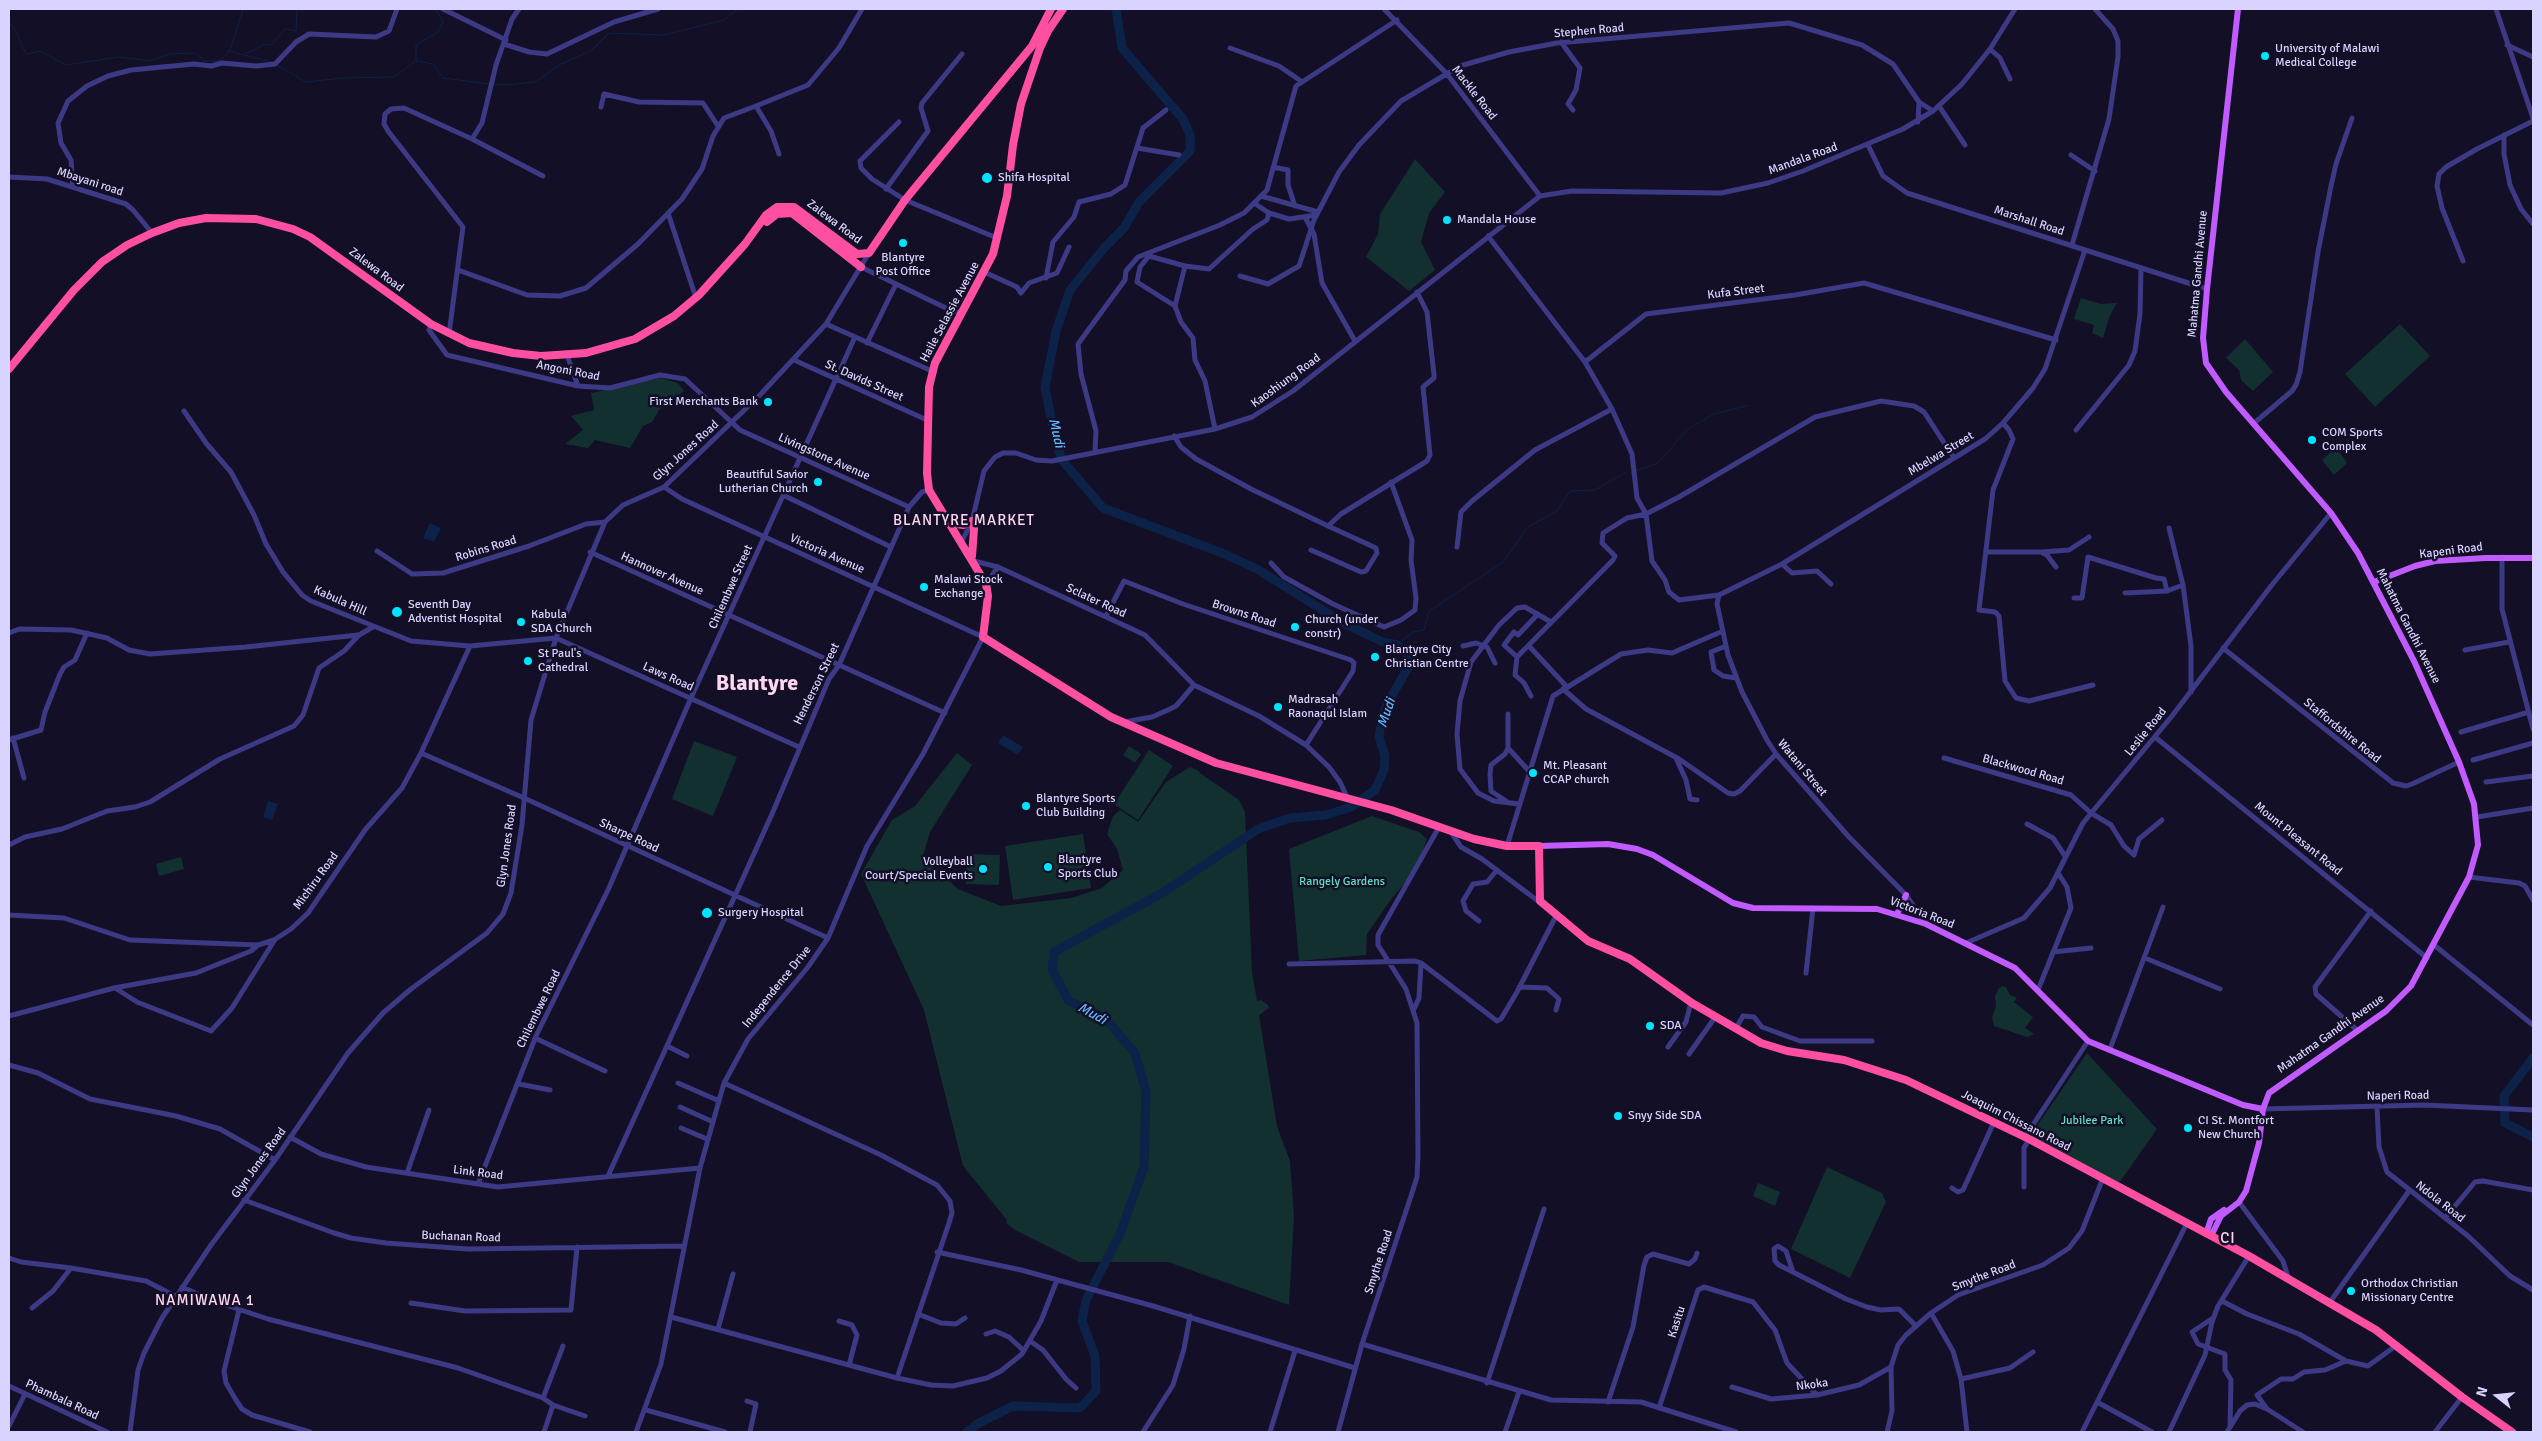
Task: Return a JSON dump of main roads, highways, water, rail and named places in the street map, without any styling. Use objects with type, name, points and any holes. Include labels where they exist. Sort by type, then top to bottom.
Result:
[{"type":"highway","name":"Zalewa Road","points":[[745,244],[772,210],[788,205],[800,209],[857,254],[869,253],[905,200],[1032,46],[1051,9]]},
{"type":"highway","name":"Haile Selassie Avenue","points":[[1063,9],[1048,31],[1040,48],[1021,104],[1013,145],[1007,196],[997,238],[984,272],[932,371],[927,420],[927,473],[929,490],[973,559],[986,584],[988,596],[983,636],[1065,690],[1123,723],[1216,763],[1391,810],[1450,832],[1481,841],[1507,846],[1539,846]]},
{"type":"highway","name":"Zalewa Road","points":[[9,368],[95,269],[127,244],[152,232],[178,223],[206,218],[237,217],[256,219],[293,229],[335,253],[431,324],[449,334],[469,343],[513,353],[541,356],[593,351],[636,339],[667,321],[696,298],[772,216],[786,212],[803,220],[861,267]]},
{"type":"highway","points":[[951,523],[963,525],[972,520],[974,529],[973,559]]},
{"type":"highway","name":"Joaquim Chissano Road","points":[[1539,846],[1539,897],[1544,905],[1556,916],[1588,941],[1630,959],[1690,1002],[1773,1047],[1844,1060],[1887,1072],[2027,1138],[2103,1178],[2288,1277],[2330,1302],[2397,1346],[2462,1397],[2512,1432]]},
{"type":"main road","name":"Mahatma Gandhi Avenue","points":[[2209,1235],[2211,1219],[2216,1214],[2239,1202],[2251,1179],[2266,1099],[2274,1088],[2358,1031],[2400,998],[2411,986],[2428,958],[2469,877],[2478,845],[2476,817],[2470,791],[2459,762],[2414,661],[2374,582],[2331,513],[2226,392],[2206,363],[2203,338],[2207,289],[2238,9]]},
{"type":"main road","name":"Kapeni Road","points":[[2374,582],[2415,566],[2434,562],[2502,557],[2533,558]]},
{"type":"main road","name":"Victoria Road","points":[[1539,846],[1608,844],[1625,846],[1653,855],[1733,903],[1754,908],[1877,908],[1926,924],[2015,968],[2088,1041],[2243,1105],[2263,1109]]},
{"type":"main road","points":[[1897,914],[1906,895]]},
{"type":"water","points":[[430,523],[441,528],[434,542],[423,538]]},
{"type":"water","points":[[1003,735],[1023,747],[1018,755],[998,743]]},
{"type":"water","points":[[268,801],[278,804],[272,820],[263,817]]},
{"type":"waterway","points":[[9,23],[16,31],[26,54],[40,51],[66,65],[119,57],[150,61],[170,54],[196,53],[204,61],[218,61],[226,55],[231,47],[243,9]]},
{"type":"waterway","points":[[246,54],[263,45],[272,44],[285,29],[296,31],[297,9]]},
{"type":"waterway","points":[[416,61],[416,45],[438,32],[443,21],[435,9]]},
{"type":"waterway","points":[[493,84],[506,85],[535,82],[559,65],[592,50],[609,33],[663,35],[724,20],[738,9]]},
{"type":"waterway","name":"Mudi","points":[[967,1432],[977,1424],[1013,1406],[1080,1408],[1096,1391],[1095,1356],[1082,1321],[1086,1300],[1120,1234],[1144,1167],[1146,1092],[1135,1053],[1105,1018],[1069,1001],[1052,970],[1054,952],[1164,892],[1258,829],[1290,818],[1326,815],[1351,807],[1375,790],[1384,770],[1385,756],[1379,737],[1382,720],[1387,704],[1409,666],[1407,653],[1397,645],[1383,642],[1345,624],[1257,569],[1222,553],[1103,508],[1062,460],[1056,443],[1045,387],[1056,331],[1070,290],[1105,247],[1124,228],[1139,202],[1190,151],[1190,135],[1183,119],[1122,48],[1116,9]]},
{"type":"waterway","points":[[229,51],[271,62]]},
{"type":"waterway","points":[[277,65],[306,82],[343,78],[394,77],[416,61],[433,64],[443,78],[490,84]]},
{"type":"waterway","points":[[1635,471],[1658,463],[1688,429],[1714,414],[1750,405]]},
{"type":"waterway","points":[[1397,645],[1413,632],[1424,630],[1429,611],[1503,562],[1528,527],[1557,511],[1570,491],[1595,490],[1626,472]]},
{"type":"waterway","points":[[2533,1058],[2504,1096],[2505,1123],[2533,1137]]},
{"type":"place","name":"University of Malawi Medical College","points":[[2265,56]]},
{"type":"place","name":"Shifa Hospital","points":[[987,178]]},
{"type":"place","name":"Mandala House","points":[[1447,220]]},
{"type":"place","name":"Blantyre Post Office","points":[[903,243]]},
{"type":"place","name":"First Merchants Bank","points":[[768,402]]},
{"type":"place","name":"COM Sports Complex","points":[[2312,440]]},
{"type":"place","name":"Beautiful Savior Lutherian Church","points":[[818,482]]},
{"type":"place","name":"Malawi Stock Exchange","points":[[924,587]]},
{"type":"place","name":"Seventh Day Adventist Hospital","points":[[397,612]]},
{"type":"place","name":"Kabula SDA Church","points":[[521,622]]},
{"type":"place","name":"Church (under constr)","points":[[1295,627]]},
{"type":"place","name":"Blantyre City Christian Centre","points":[[1375,657]]},
{"type":"place","name":"St Paul's Cathedral","points":[[528,661]]},
{"type":"place","name":"Madrasah Raonaqul Islam","points":[[1278,707]]},
{"type":"place","name":"Mt. Pleasant CCAP church","points":[[1533,773]]},
{"type":"place","name":"Blantyre Sports Club Building","points":[[1026,806]]},
{"type":"place","name":"Blantyre Sports Club","points":[[1048,867]]},
{"type":"place","name":"Volleyball Court/Special Events","points":[[983,869]]},
{"type":"place","name":"Surgery Hospital","points":[[707,913]]},
{"type":"place","name":"SDA","points":[[1650,1026]]},
{"type":"place","name":"Snyy Side SDA","points":[[1618,1116]]},
{"type":"place","name":"CI St. Montfort New Church","points":[[2188,1128]]},
{"type":"place","name":"Orthodox Christian Missionary Centre","points":[[2351,1291]]},
{"type":"district","name":"BLANTYRE MARKET","points":[[964,521]]},
{"type":"district","name":"Blantyre","points":[[757,684]]},
{"type":"district","name":"CI","points":[[2228,1239]]},
{"type":"district","name":"NAMIWAWA 1","points":[[205,1301]]},
{"type":"park label","name":"Rangely Gardens","points":[[1342,882]]},
{"type":"park label","name":"Jubilee Park","points":[[2092,1121]]}]
